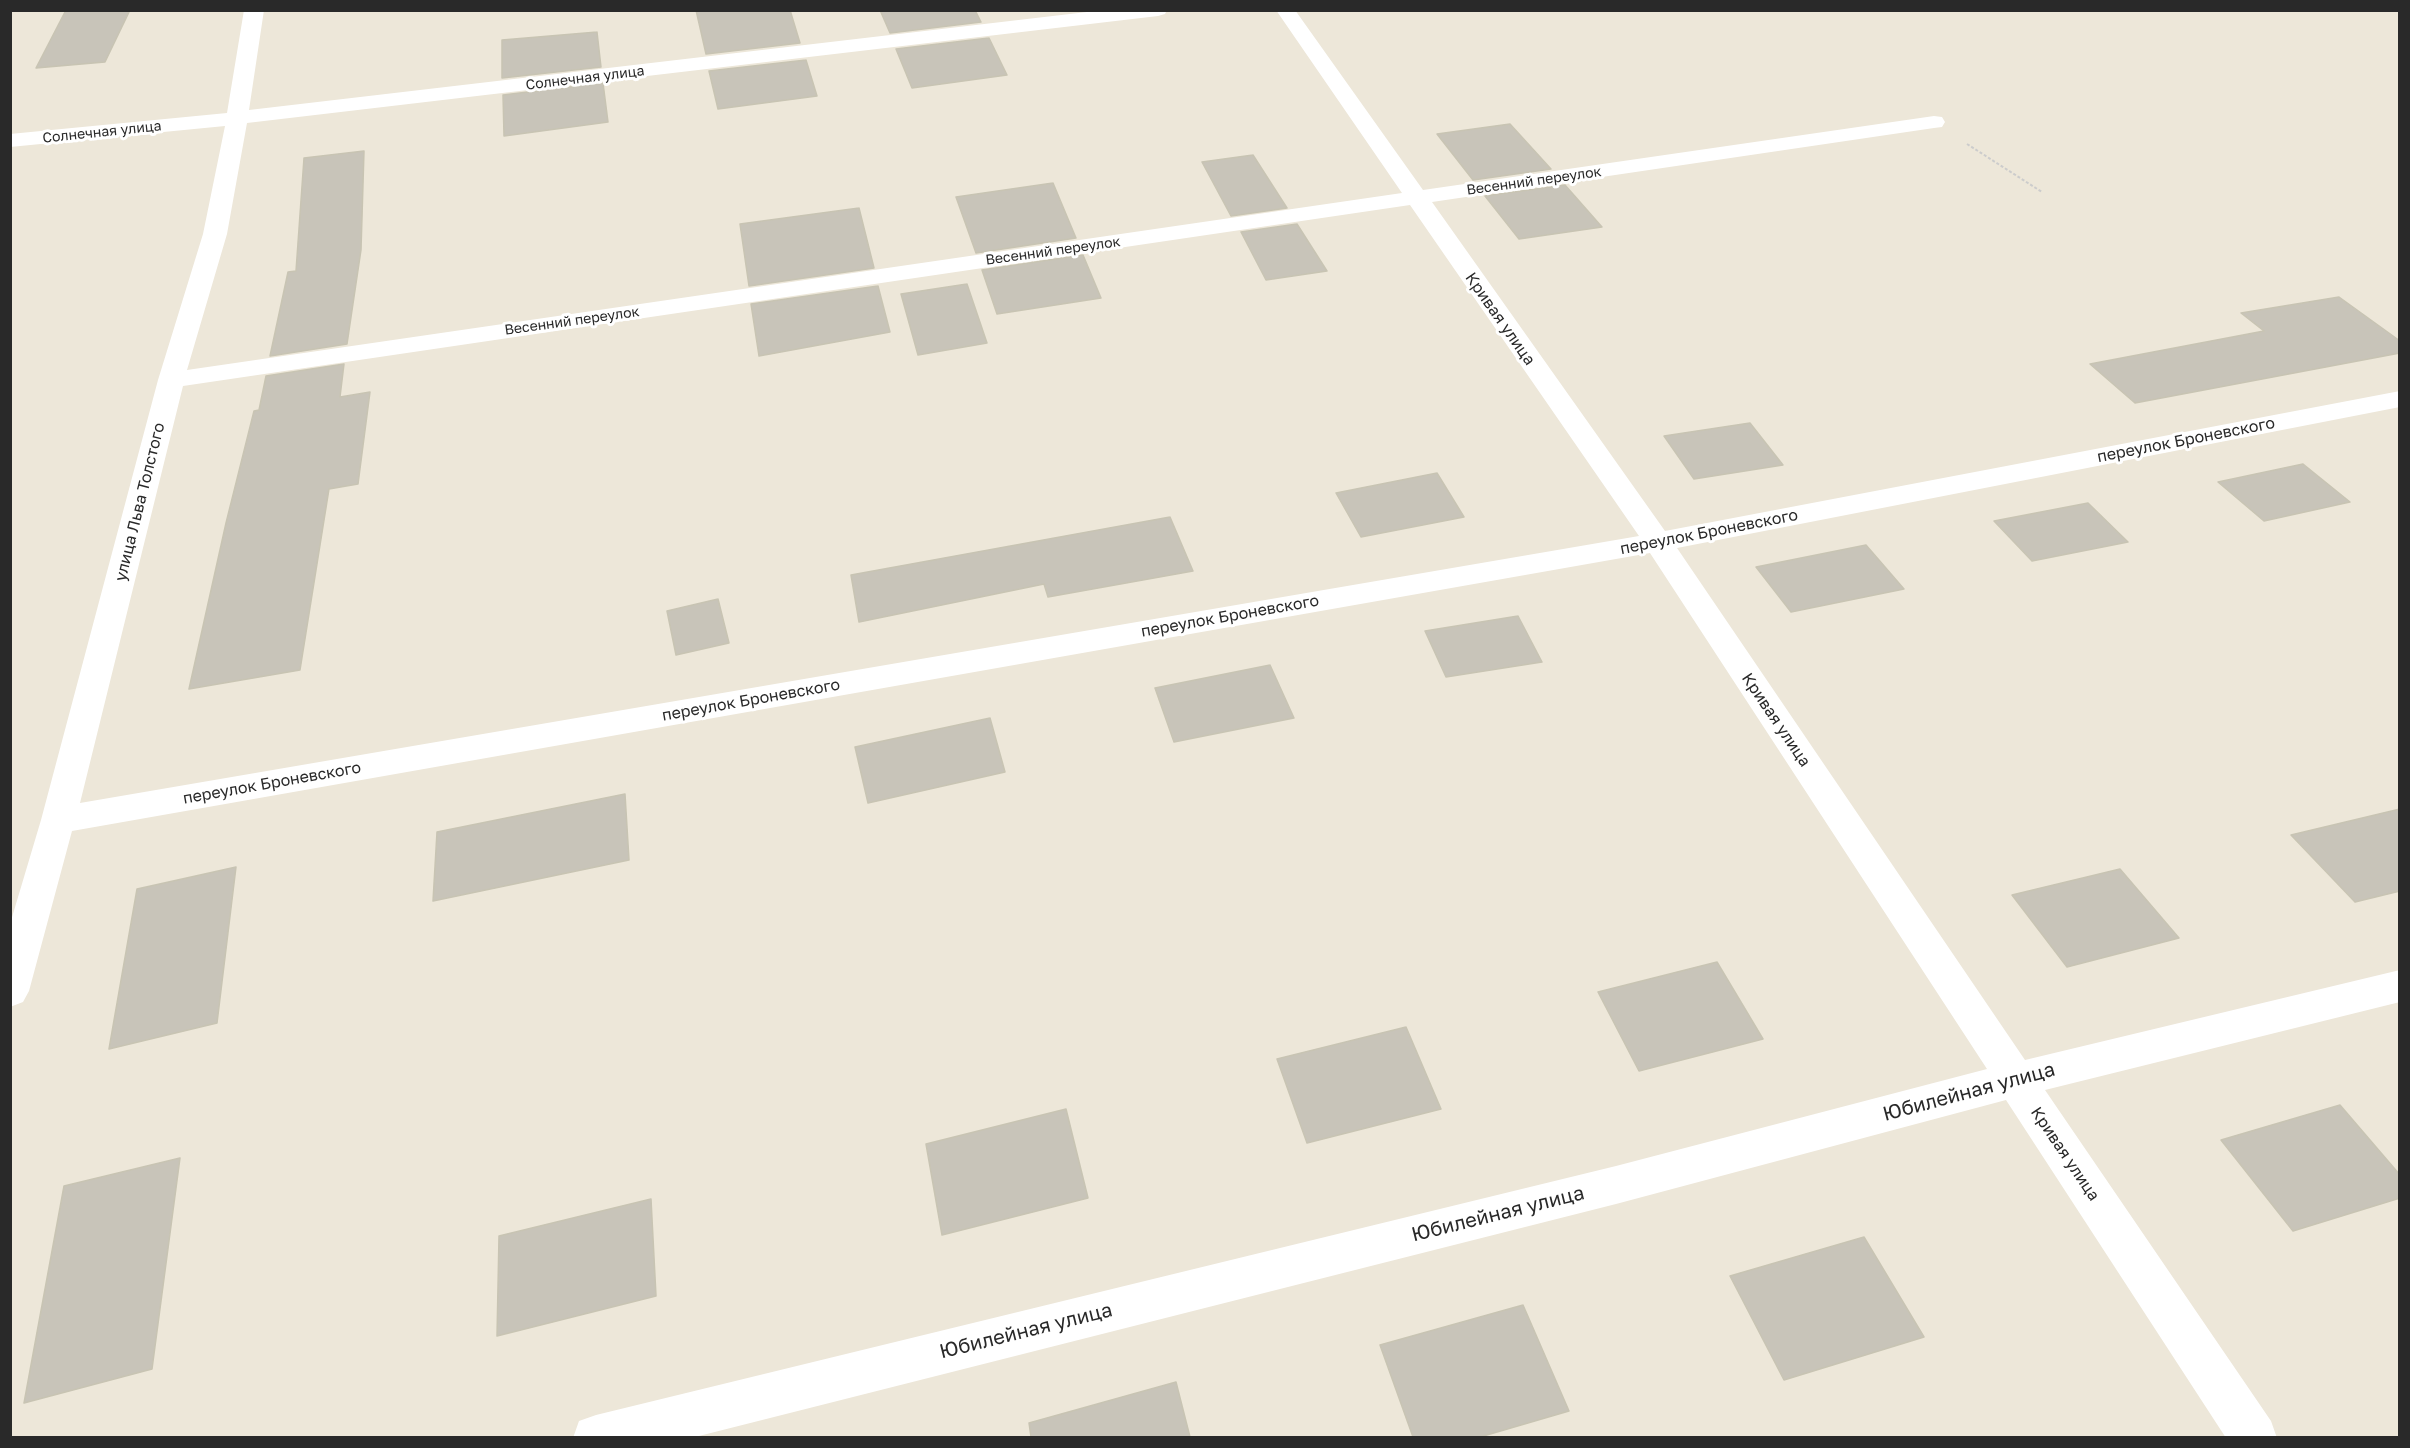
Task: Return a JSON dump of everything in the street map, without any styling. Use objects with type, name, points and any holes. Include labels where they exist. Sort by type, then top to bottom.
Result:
[{"type":"street","name":"улица Льва Толстого","points":[[10,991],[58,820],[171,380],[215,234],[254,10]]},
{"type":"street","name":"Солнечная улица","points":[[10,141],[237,118],[1158,10]]},
{"type":"street","name":"Кривая улица","points":[[1284,10],[1658,542],[2014,1080],[2254,1437]]},
{"type":"street","name":"Весенний переулок","points":[[171,380],[1934,122]]},
{"type":"street","name":"переулок Броневского","points":[[58,820],[1658,542],[2400,399]]},
{"type":"street","name":"Юбилейная улица","points":[[596,1437],[1616,1185],[2014,1080],[2400,986]]},
{"type":"path","points":[[1934,122],[2042,192]]},
{"type":"building","points":[[66,10],[130,10],[105,62],[36,68]]},
{"type":"building","points":[[696,10],[790,10],[800,43],[706,54]]},
{"type":"building","points":[[880,10],[975,10],[981,22],[890,33]]},
{"type":"building","points":[[597,32],[601,67],[502,78],[502,40]]},
{"type":"building","points":[[989,38],[1007,75],[912,88],[896,49]]},
{"type":"building","points":[[806,60],[817,96],[718,109],[709,71]]},
{"type":"building","points":[[603,83],[608,122],[504,136],[503,95]]},
{"type":"building","points":[[1510,124],[1551,169],[1473,180],[1437,134]]},
{"type":"building","points":[[364,151],[361,250],[347,344],[270,356],[288,272],[296,271],[304,158]]},
{"type":"building","points":[[1253,155],[1287,208],[1231,216],[1202,162]]},
{"type":"building","points":[[1053,183],[1076,238],[976,253],[956,197]]},
{"type":"building","points":[[1565,185],[1602,227],[1519,239],[1485,196]]},
{"type":"building","points":[[859,208],[874,268],[749,286],[740,224]]},
{"type":"building","points":[[1297,224],[1327,271],[1266,280],[1241,232]]},
{"type":"building","points":[[1083,255],[1101,298],[997,314],[982,270]]},
{"type":"building","points":[[967,284],[987,343],[918,355],[901,294]]},
{"type":"building","points":[[878,286],[890,332],[759,356],[751,304]]},
{"type":"building","points":[[2339,297],[2400,341],[2400,353],[2135,403],[2090,364],[2264,331],[2241,313]]},
{"type":"building","points":[[344,364],[340,397],[370,392],[358,484],[329,489],[300,670],[189,689],[226,523],[254,411],[259,410],[266,376]]},
{"type":"building","points":[[1750,423],[1783,465],[1694,479],[1664,436]]},
{"type":"building","points":[[2303,464],[2350,502],[2264,521],[2218,482]]},
{"type":"building","points":[[1437,473],[1464,517],[1361,537],[1336,493]]},
{"type":"building","points":[[2088,503],[2128,542],[2032,561],[1994,521]]},
{"type":"building","points":[[1170,517],[1193,571],[1048,597],[1044,584],[859,622],[851,575]]},
{"type":"building","points":[[1866,545],[1904,589],[1791,612],[1756,567]]},
{"type":"building","points":[[718,599],[729,643],[676,655],[667,611]]},
{"type":"building","points":[[1518,616],[1542,662],[1446,677],[1425,631]]},
{"type":"building","points":[[1270,665],[1294,718],[1174,742],[1155,688]]},
{"type":"building","points":[[990,718],[1005,772],[868,803],[855,747]]},
{"type":"building","points":[[625,794],[629,860],[433,901],[437,832]]},
{"type":"building","points":[[2400,809],[2400,891],[2355,902],[2291,835]]},
{"type":"building","points":[[236,867],[217,1023],[109,1049],[137,889]]},
{"type":"building","points":[[2120,869],[2179,938],[2067,967],[2012,895]]},
{"type":"building","points":[[1717,962],[1763,1039],[1639,1071],[1598,992]]},
{"type":"building","points":[[1406,1027],[1441,1109],[1307,1143],[1277,1059]]},
{"type":"building","points":[[2340,1105],[2400,1175],[2400,1198],[2293,1231],[2221,1140]]},
{"type":"building","points":[[1066,1109],[1088,1198],[942,1235],[926,1144]]},
{"type":"building","points":[[180,1158],[152,1369],[24,1403],[64,1186]]},
{"type":"building","points":[[651,1199],[656,1296],[497,1336],[499,1236]]},
{"type":"building","points":[[1864,1237],[1924,1337],[1784,1380],[1730,1276]]},
{"type":"building","points":[[1523,1305],[1569,1411],[1480,1437],[1413,1437],[1380,1345]]},
{"type":"building","points":[[1176,1382],[1190,1437],[1031,1437],[1029,1423]]}]
